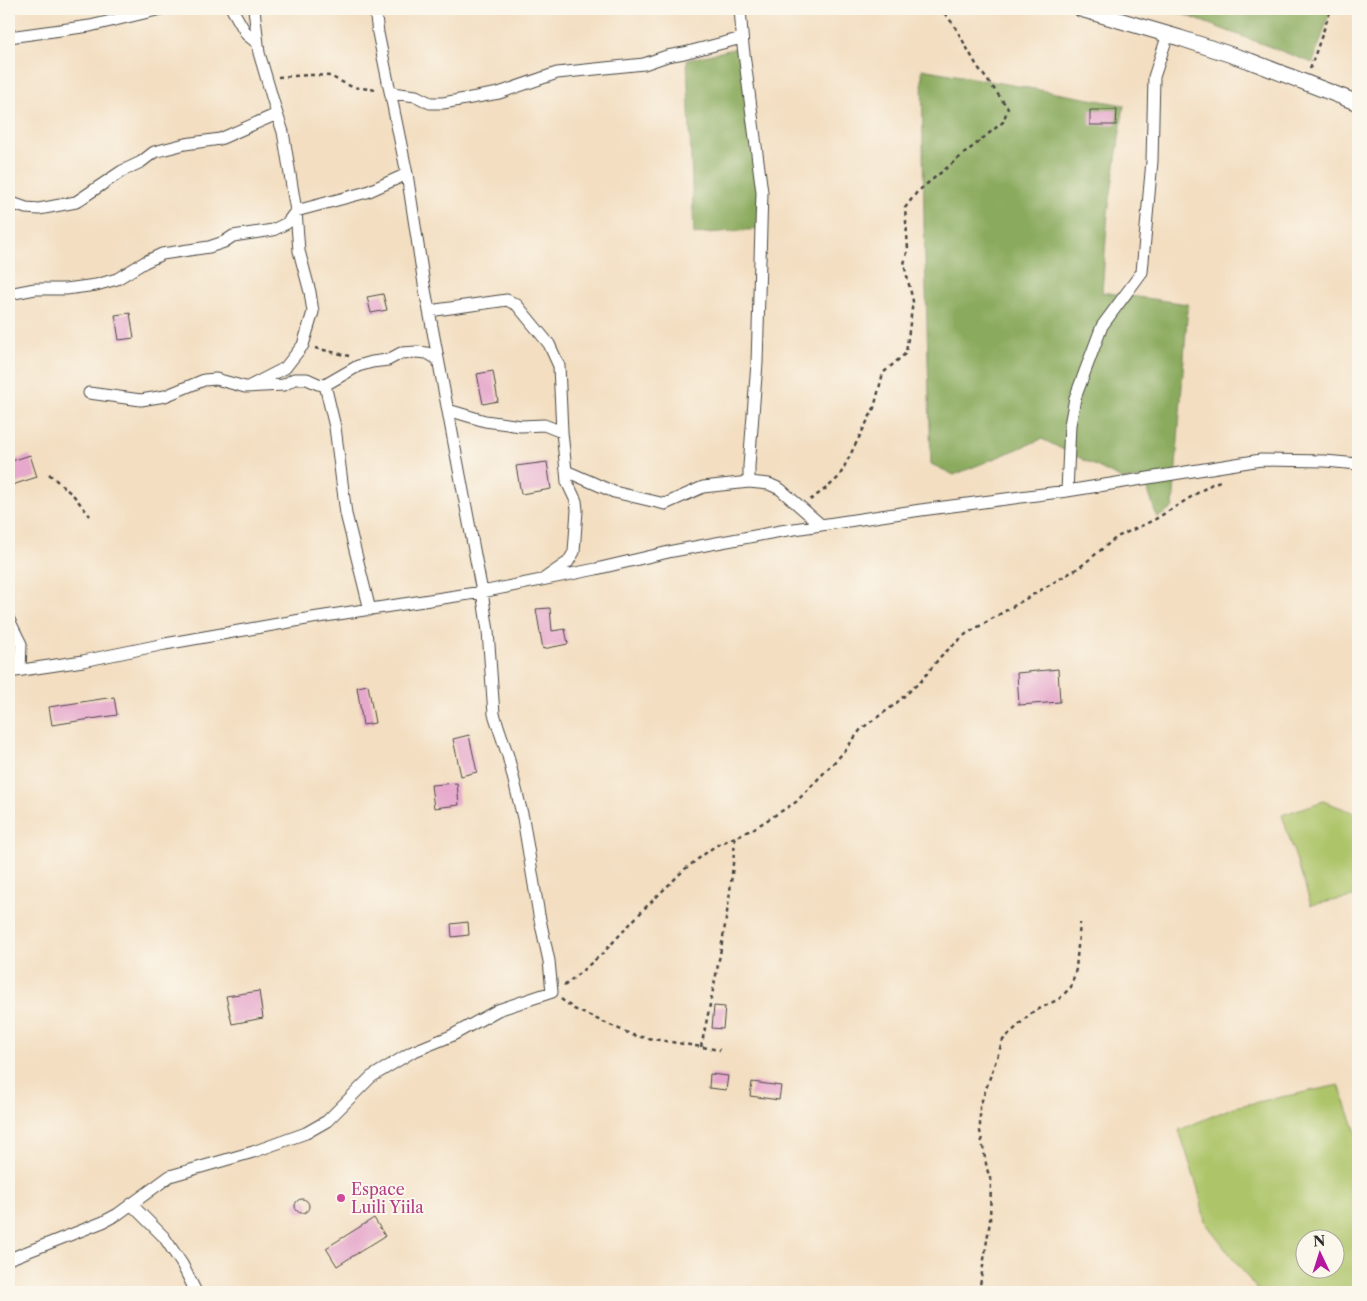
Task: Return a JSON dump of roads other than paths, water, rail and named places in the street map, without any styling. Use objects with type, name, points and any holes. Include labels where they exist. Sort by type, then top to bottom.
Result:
[{"type":"street","points":[[9,37],[49,30],[90,26],[161,9]]},
{"type":"street","points":[[232,9],[247,35],[257,43]]},
{"type":"street","points":[[249,387],[286,368],[303,345],[313,312],[310,292],[299,251],[296,211],[288,156],[283,132],[257,43],[254,9]]},
{"type":"street","points":[[9,1259],[103,1222],[118,1214],[170,1176],[253,1152],[306,1133],[327,1122],[371,1077],[412,1052],[451,1036],[498,1010],[552,992],[549,961],[539,915],[523,818],[508,756],[494,714],[488,631],[482,592],[437,359],[406,174],[375,9]]},
{"type":"street","points":[[740,9],[762,192],[757,364],[748,466],[749,482]]},
{"type":"street","points":[[1081,9],[1168,34],[1303,81],[1358,103]]},
{"type":"street","points":[[1067,491],[1070,426],[1075,398],[1102,326],[1142,272],[1152,161],[1154,77],[1168,34]]},
{"type":"street","points":[[390,93],[416,96],[430,103],[443,103],[499,93],[557,73],[644,64],[667,56],[742,38]]},
{"type":"street","points":[[9,202],[26,208],[39,209],[76,202],[154,152],[185,144],[220,139],[236,134],[253,123],[277,114]]},
{"type":"street","points":[[9,294],[34,289],[74,288],[96,285],[118,279],[162,254],[209,247],[224,242],[233,236],[274,230],[287,223],[296,211],[367,192],[406,174]]},
{"type":"street","points":[[429,311],[507,300],[517,305],[549,344],[559,366],[562,432],[567,482],[576,501],[577,510],[574,552],[568,562],[542,581]]},
{"type":"street","points":[[89,393],[141,400],[165,396],[204,380],[216,379],[249,387],[284,385],[294,379],[307,379],[325,385],[347,372],[372,362],[388,360],[401,353],[417,352],[432,354],[437,359]]},
{"type":"street","points":[[325,385],[335,427],[346,514],[370,610]]},
{"type":"street","points":[[448,410],[485,421],[521,426],[544,425],[562,432]]},
{"type":"street","points":[[9,620],[21,644],[14,671],[83,661],[303,619],[482,592],[542,581],[673,551],[821,525],[1067,491],[1261,460],[1325,461],[1358,464]]},
{"type":"street","points":[[566,471],[614,492],[664,504],[703,487],[749,482],[769,484],[780,489],[821,525]]},
{"type":"street","points":[[131,1204],[164,1238],[182,1264],[196,1292]]},
{"type":"place","name":"Espace Luili Yiila","points":[[341,1198]]}]
